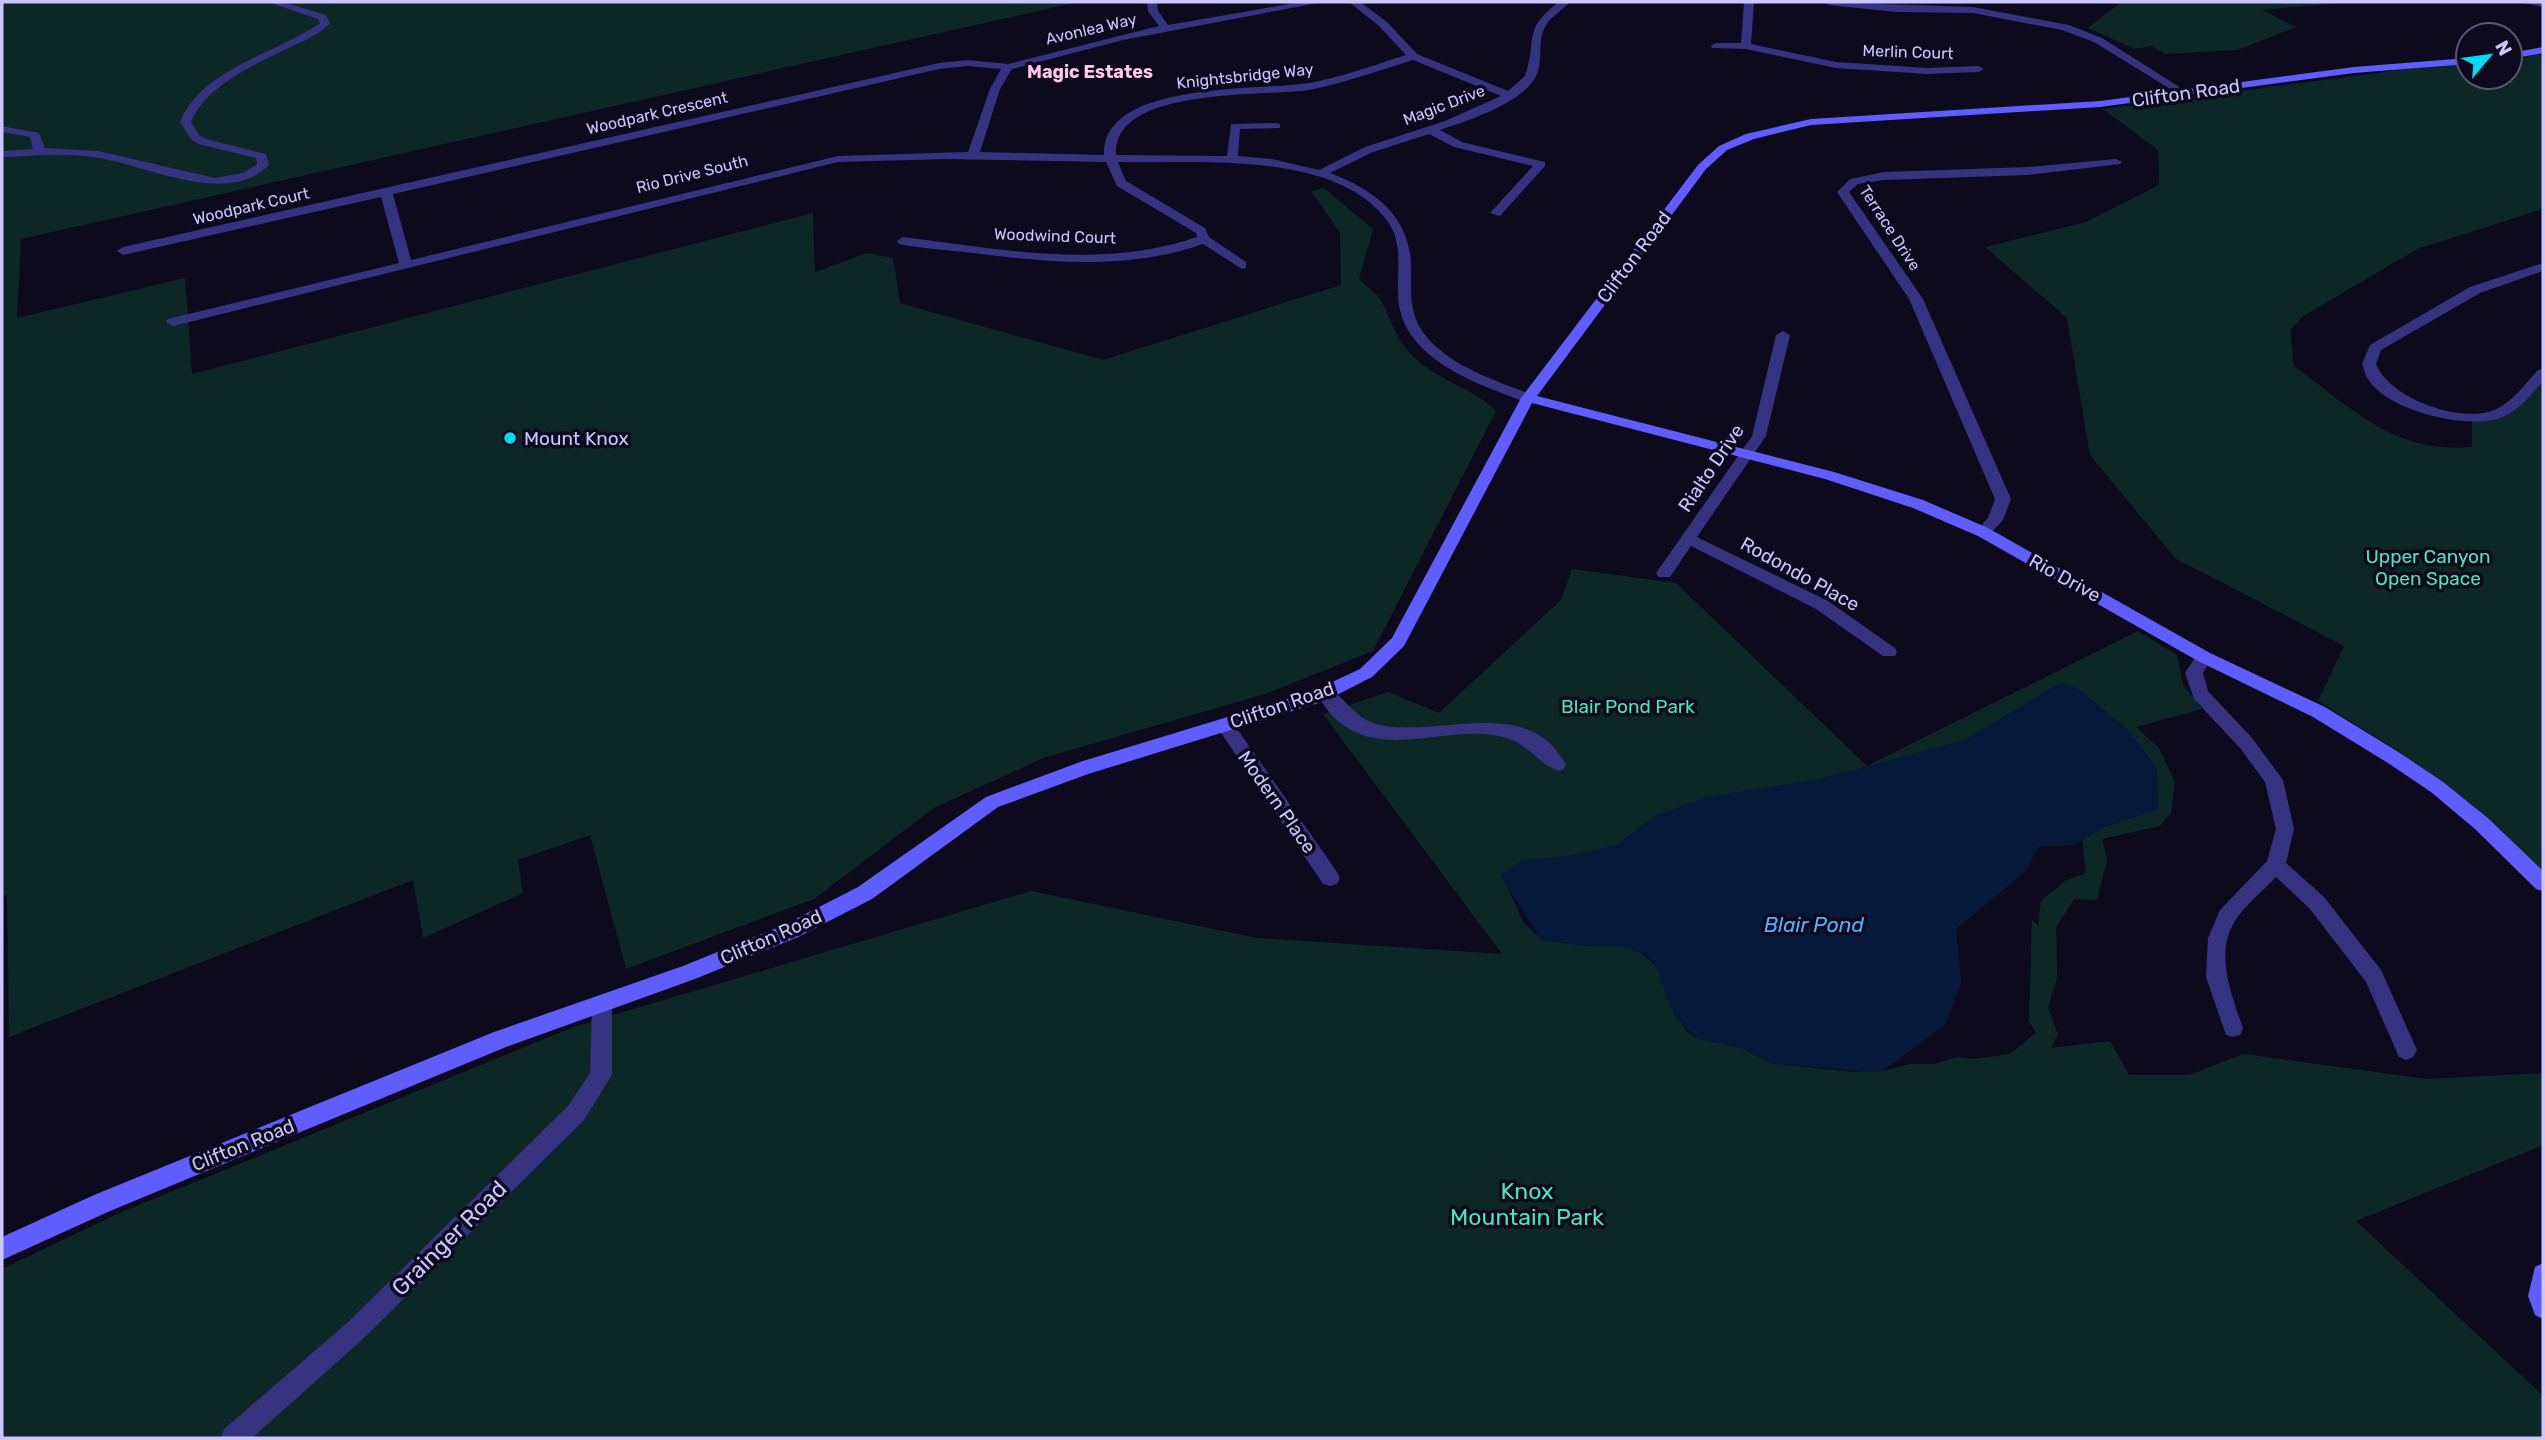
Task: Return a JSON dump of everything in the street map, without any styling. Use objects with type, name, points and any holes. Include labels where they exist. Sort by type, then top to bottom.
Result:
[{"type":"street","points":[[2,154],[40,152],[119,157],[211,182],[236,180],[255,172],[264,162],[262,156],[200,140],[189,131],[187,118],[193,105],[224,79],[326,24],[322,17],[273,2]]},
{"type":"street","points":[[1152,2],[1153,11],[1165,28]]},
{"type":"street","name":"Avonlea Way","points":[[1008,67],[1165,28],[1318,2]]},
{"type":"street","points":[[1354,2],[1383,24],[1413,56],[1508,95]]},
{"type":"street","name":"Magic Drive","points":[[1320,174],[1344,158],[1481,110],[1524,85],[1532,73],[1536,28],[1545,15],[1565,2]]},
{"type":"street","points":[[1746,46],[1749,2]]},
{"type":"street","points":[[1829,2],[2011,10],[2098,40],[2184,93]]},
{"type":"street","points":[[2525,2],[2543,4]]},
{"type":"street","name":"Merlin Court","points":[[1716,47],[1746,46],[1836,65],[1927,71],[1979,69]]},
{"type":"street","points":[[2524,53],[2543,50]]},
{"type":"street","name":"Knightsbridge Way","points":[[1111,158],[1110,148],[1116,130],[1133,113],[1167,100],[1305,87],[1413,56]]},
{"type":"street","name":"Clifton Road","points":[[2,1249],[102,1203],[501,1039],[602,1004],[791,931],[864,892],[992,802],[1083,768],[1325,693],[1366,673],[1398,642],[1528,398],[1702,167],[1723,148],[1750,136],[1811,122],[2100,104],[2354,70],[2454,62]]},
{"type":"street","name":"Woodpark Crescent","points":[[386,192],[939,66],[968,63],[1008,67]]},
{"type":"street","name":"Merlin Court","points":[[1836,65],[1860,77]]},
{"type":"street","points":[[973,155],[995,89],[1008,67]]},
{"type":"street","points":[[1231,161],[1235,125],[1276,126]]},
{"type":"street","points":[[2,129],[36,135],[40,152]]},
{"type":"street","points":[[1429,129],[1458,145],[1541,164],[1496,213]]},
{"type":"street","name":"Rio Drive South","points":[[173,322],[838,159],[900,155],[973,155],[1231,161],[1291,166],[1320,174],[1358,192],[1392,219],[1401,235],[1405,256],[1404,301],[1409,319],[1422,339],[1447,361],[1474,377],[1528,398]]},
{"type":"street","points":[[1111,158],[1121,183],[1200,231],[1204,239],[1242,265]]},
{"type":"street","name":"Terrace Drive","points":[[1983,532],[1995,520],[2003,499],[1989,460],[1916,299],[1843,192],[1854,181],[1884,176],[2028,171],[2116,162]]},
{"type":"street","points":[[386,192],[405,263]]},
{"type":"street","name":"Woodpark Court","points":[[123,251],[386,192]]},
{"type":"street","name":"Woodwind Court","points":[[903,241],[991,251],[1092,257],[1142,256],[1204,239]]},
{"type":"street","points":[[2543,267],[2475,290],[2375,348],[2368,356],[2367,368],[2375,381],[2413,405],[2471,419],[2493,417],[2511,407],[2543,373]]},
{"type":"street","name":"Rialto Drive","points":[[1664,573],[1759,436],[1783,335]]},
{"type":"street","name":"Rio Drive","points":[[1528,398],[1875,489],[1983,532],[2204,657],[2319,712],[2394,758],[2437,787],[2482,824],[2543,883]]},
{"type":"street","name":"Rodondo Place","points":[[1687,538],[1822,606],[1889,652]]},
{"type":"street","points":[[2204,657],[2194,673],[2200,694],[2246,743],[2274,780],[2285,829],[2276,865],[2227,916],[2218,938],[2216,977],[2233,1028]]},
{"type":"street","points":[[1325,693],[1347,718],[1376,731],[1406,734],[1469,728],[1510,731],[1535,742],[1557,765]]},
{"type":"street","name":"Modern Place","points":[[1224,725],[1330,878]]},
{"type":"street","points":[[2276,865],[2317,903],[2374,976],[2406,1050]]},
{"type":"street","name":"Grainger Road","points":[[233,1438],[355,1331],[576,1113],[601,1075],[602,1004]]},
{"type":"street","points":[[2543,1275],[2540,1296],[2543,1307]]},
{"type":"green space","points":[[2,2],[1078,2],[21,239],[17,318],[185,278],[192,374],[813,213],[815,272],[867,253],[893,258],[900,303],[1103,360],[1341,285],[1340,233],[1311,191],[1324,188],[1373,229],[1359,279],[1380,299],[1403,344],[1424,366],[1477,396],[1496,411],[1373,651],[1265,694],[1043,758],[934,808],[814,899],[626,969],[590,835],[518,860],[523,893],[423,938],[413,880],[9,1037],[7,895],[2,897]]},
{"type":"green space","points":[[2121,2],[2347,2],[2262,10],[2296,27],[2238,50],[2165,54],[2152,46],[2135,49],[2088,28]]},
{"type":"green space","name":"Upper Canyon Open Space","points":[[2538,54],[2543,57],[2543,209],[2417,249],[2302,317],[2290,331],[2294,366],[2376,425],[2397,436],[2420,443],[2444,447],[2472,447],[2472,420],[2513,408],[2543,375],[2543,873],[2494,823],[2403,754],[2318,701],[2344,646],[2175,558],[2090,455],[2067,318],[1985,247],[2086,222],[2159,185],[2158,150],[2103,109],[2454,63],[2454,91],[2524,91],[2524,58]]},
{"type":"green space","points":[[1572,569],[1676,583],[1867,766],[2138,631],[2177,655],[2183,684],[2202,709],[2136,727],[2159,748],[2175,782],[2171,813],[2160,826],[2102,839],[2107,859],[2097,900],[2074,899],[2056,928],[2057,978],[2048,1007],[2058,1034],[2051,1048],[2110,1041],[2129,1075],[2189,1075],[2243,1054],[2427,1079],[2543,1073],[2543,1145],[2356,1221],[2543,1396],[2543,1438],[2,1438],[2,1269],[117,1214],[576,1026],[1031,891],[1257,938],[1502,954],[1323,714],[1388,692],[1439,713],[1561,600]],"holes":[[[1668,829],[2081,831],[2086,873],[2065,881],[2041,901],[2038,925],[2032,920],[2029,1021],[2036,1033],[2010,1054],[1973,1059],[1956,1057],[1934,1064],[1910,1064],[1883,1071],[1854,1072],[1769,1063],[1745,1049],[1697,1038],[1686,1031],[1655,965],[1638,951],[1622,946],[1587,946],[1542,940],[1524,923],[1507,886]]]},
{"type":"water","name":"Blair Pond","points":[[2060,683],[2076,687],[2127,729],[2157,768],[2158,809],[2105,827],[2074,845],[2038,847],[2026,871],[1956,929],[1961,983],[1946,1024],[1883,1071],[1769,1063],[1745,1049],[1697,1038],[1675,1017],[1655,965],[1645,955],[1622,946],[1587,946],[1542,940],[1500,876],[1522,860],[1566,856],[1617,845],[1654,816],[1706,797],[1819,779],[1965,740]]},
{"type":"place","name":"Mount Knox","points":[[510,438]]},
{"type":"district","name":"Magic Estates","points":[[1090,72]]},
{"type":"park label","name":"Blair Pond Park","points":[[1628,706]]},
{"type":"park label","name":"Knox Mountain Park","points":[[1527,1204]]}]
